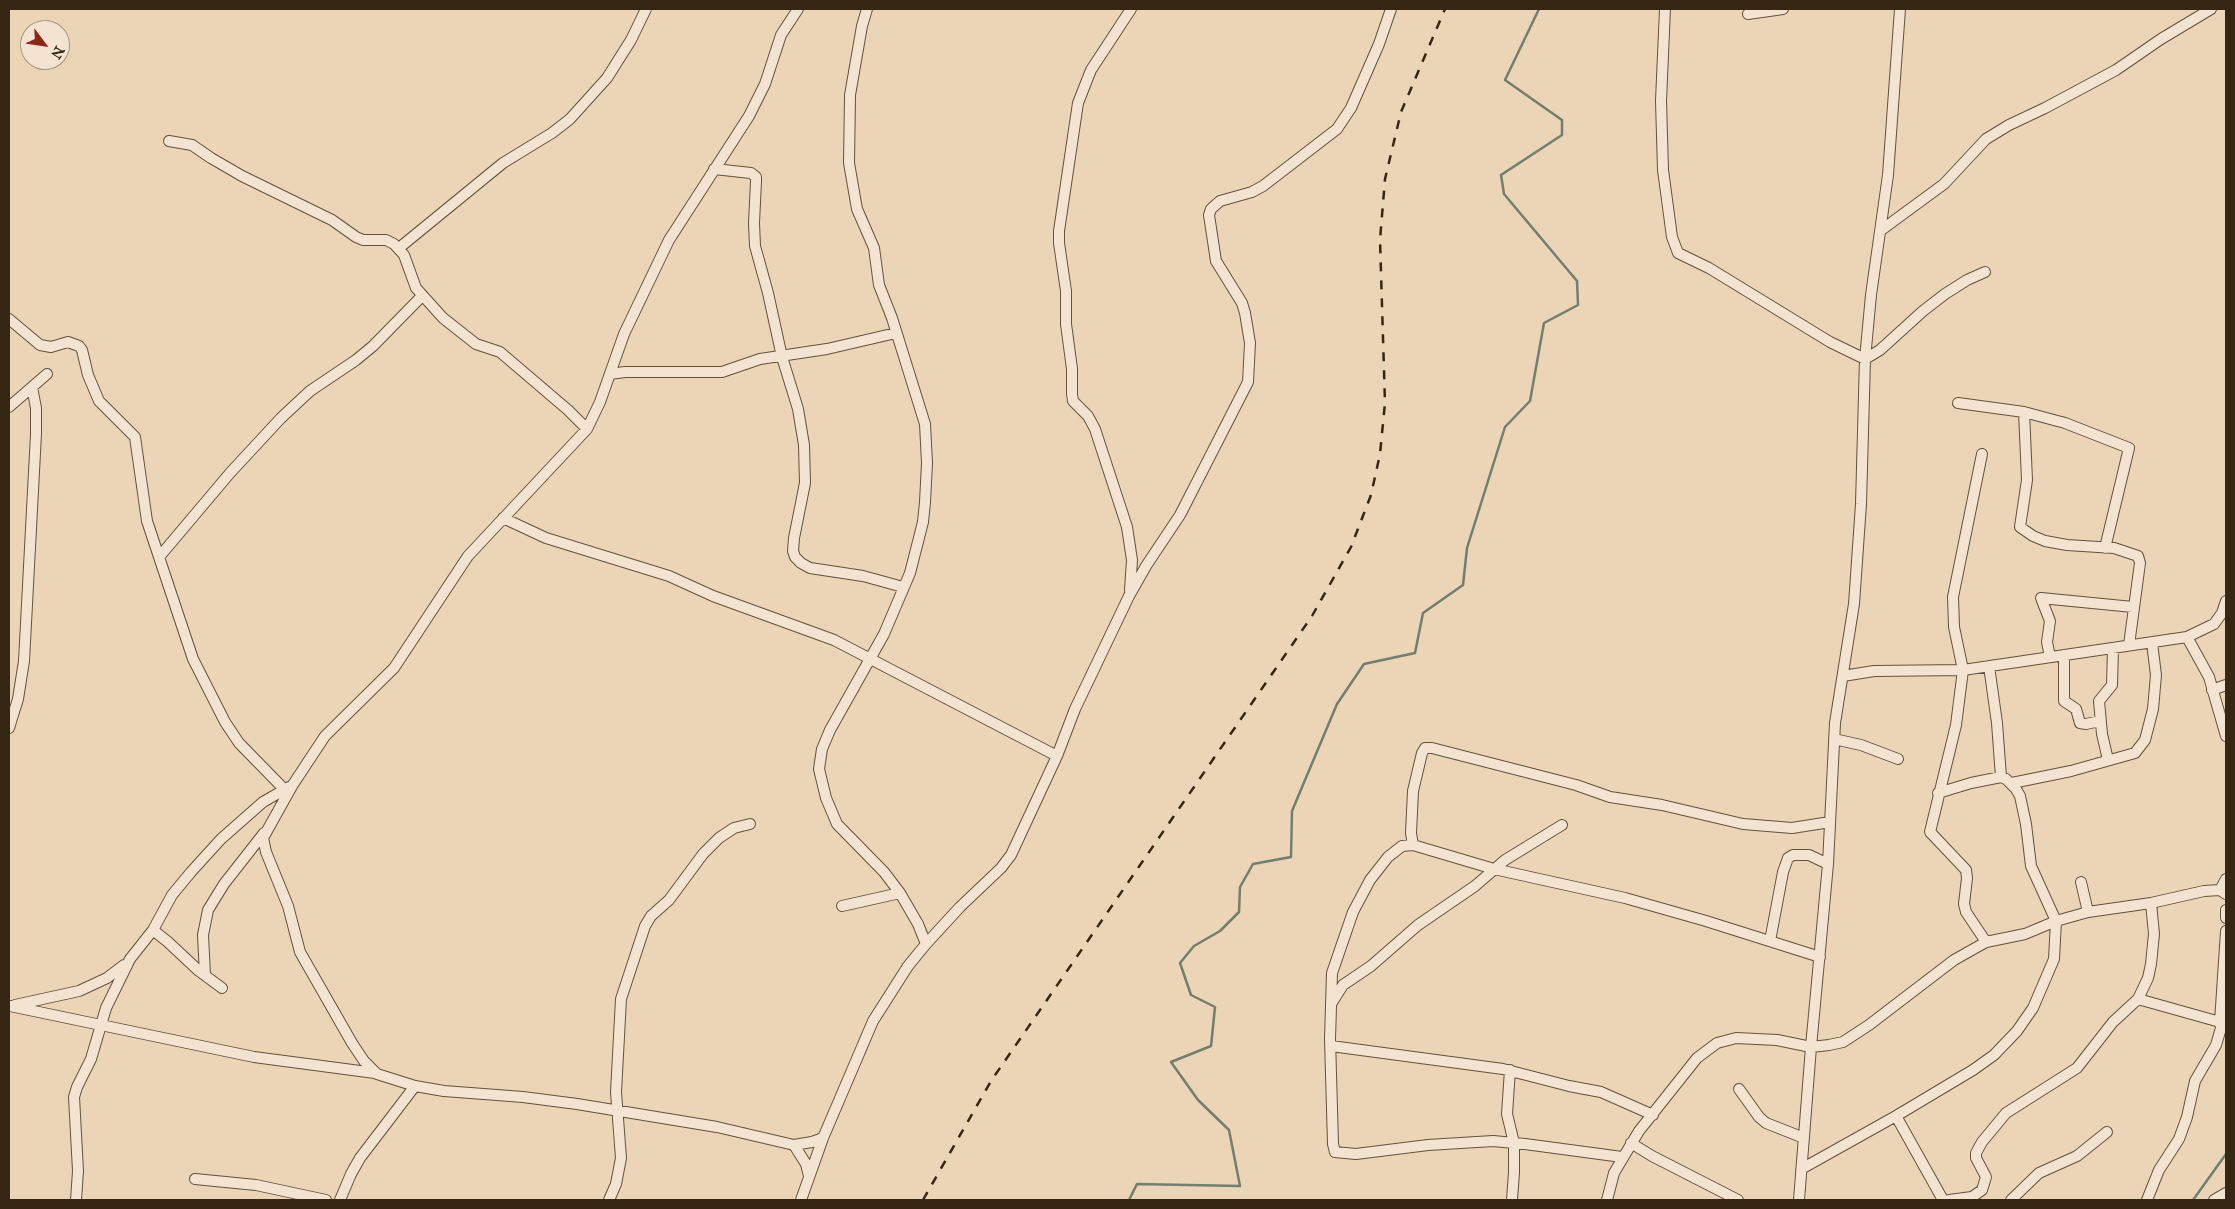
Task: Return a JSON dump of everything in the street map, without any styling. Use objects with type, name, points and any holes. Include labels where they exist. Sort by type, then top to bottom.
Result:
[{"type":"street","points":[[399,248],[503,162],[552,133],[570,119],[606,78],[618,61],[646,9]]},
{"type":"street","points":[[205,975],[204,935],[208,910],[224,884],[264,833],[288,788],[325,736],[394,668],[420,631],[455,572],[586,429],[597,409],[624,334],[669,240],[758,101],[781,35],[798,9]]},
{"type":"street","points":[[867,9],[862,26],[850,95],[849,163],[857,209],[874,248],[879,285],[923,416],[926,442],[923,522],[915,560],[884,634],[830,730],[822,749],[819,769],[826,798],[837,824],[884,872],[900,893],[918,924],[926,944]]},
{"type":"street","points":[[1129,596],[1132,567],[1127,527],[1095,429],[1088,416],[1074,401],[1072,394],[1072,370],[1067,338],[1066,291],[1059,237],[1078,103],[1091,70],[1131,9]]},
{"type":"street","points":[[801,1200],[823,1138],[874,1021],[908,966],[926,944],[960,907],[1001,868],[1011,855],[1057,756],[1075,709],[1129,596],[1146,566],[1180,515],[1244,390],[1250,373],[1250,343],[1245,313],[1242,303],[1216,261],[1209,215],[1210,209],[1220,202],[1252,192],[1263,186],[1337,129],[1351,108],[1379,44],[1391,9]]},
{"type":"street","points":[[1665,9],[1661,100],[1662,170],[1674,246],[1678,253],[1708,268],[1830,342],[1865,359]]},
{"type":"street","points":[[1748,14],[1783,9]]},
{"type":"street","points":[[1799,1200],[1803,1168],[1810,1046],[1828,864],[1834,739],[1854,604],[1861,504],[1865,359],[1871,295],[1888,175],[1900,9]]},
{"type":"street","points":[[1880,230],[1944,184],[1986,139],[2009,125],[2116,70],[2161,39],[2211,9]]},
{"type":"street","points":[[169,141],[192,145],[242,176],[332,220],[356,237],[363,240],[386,240],[399,248],[404,254],[412,280],[422,296],[443,318],[480,346],[500,352],[568,410],[586,429]]},
{"type":"street","points":[[714,169],[746,172],[756,177],[755,246],[768,293],[782,357],[798,408],[804,445],[805,483],[794,538],[793,550],[796,557],[801,563],[810,568],[863,576],[903,587]]},
{"type":"street","points":[[1865,359],[1880,350],[1945,294],[1985,272]]},
{"type":"street","points":[[160,556],[230,473],[275,424],[310,391],[356,360],[373,346],[422,296]]},
{"type":"street","points":[[9,320],[40,345],[51,347],[70,342],[82,350],[85,368],[99,400],[135,437],[147,521],[193,659],[225,722],[238,743],[288,788]]},
{"type":"street","points":[[610,374],[626,372],[722,372],[760,359],[827,349],[896,333]]},
{"type":"street","points":[[9,407],[48,374]]},
{"type":"street","points":[[9,728],[18,699],[24,661],[36,434],[36,408],[32,387]]},
{"type":"street","points":[[1958,403],[2024,412],[2065,423],[2129,448],[2105,548]]},
{"type":"street","points":[[2024,412],[2027,480],[2020,527],[2033,536],[2045,541],[2134,553],[2140,558],[2129,645]]},
{"type":"street","points":[[1982,454],[1953,597],[1954,627],[1963,670],[1956,725],[1930,832],[1966,870],[1968,878],[1964,904],[1966,912],[1986,942]]},
{"type":"street","points":[[503,518],[546,538],[669,576],[713,596],[834,640],[1057,756]]},
{"type":"street","points":[[2050,656],[2047,642],[2050,621],[2040,598],[2133,608]]},
{"type":"street","points":[[1843,676],[1874,671],[1963,670],[2187,637],[2214,624],[2222,613],[2226,601]]},
{"type":"street","points":[[2187,637],[2204,666],[2226,736]]},
{"type":"street","points":[[2012,783],[2135,753],[2145,740],[2155,690],[2152,643]]},
{"type":"street","points":[[2108,760],[2100,721],[2099,701],[2112,685],[2113,648]]},
{"type":"street","points":[[2064,655],[2063,700],[2076,708],[2080,723],[2086,724],[2100,721]]},
{"type":"street","points":[[1989,666],[1994,689],[2001,777]]},
{"type":"street","points":[[2212,690],[2226,685]]},
{"type":"street","points":[[1834,739],[1861,745],[1898,759]]},
{"type":"street","points":[[1413,845],[1411,833],[1413,791],[1422,753],[1425,748],[1432,748],[1576,785],[1610,797],[1669,806],[1743,824],[1792,828],[1830,822]]},
{"type":"street","points":[[1803,1168],[1896,1116],[1979,1066],[2005,1045],[2033,1008],[2054,959],[2056,921],[2031,866],[2020,796],[2012,783],[2001,777],[1971,783],[1938,793]]},
{"type":"street","points":[[10,1006],[79,991],[107,978],[130,958],[153,930],[172,895],[221,839],[262,802],[288,788]]},
{"type":"street","points":[[609,1200],[616,1184],[621,1158],[616,1067],[621,999],[647,921],[669,900],[703,854],[719,838],[734,828],[750,824]]},
{"type":"street","points":[[1330,1006],[1342,986],[1363,973],[1418,925],[1475,886],[1494,869],[1562,825]]},
{"type":"street","points":[[264,833],[263,838],[266,852],[288,906],[300,952],[352,1043],[364,1061],[377,1074]]},
{"type":"street","points":[[1622,1157],[1514,1143],[1454,1143],[1356,1154],[1336,1152],[1333,1144],[1330,1046],[1332,974],[1335,959],[1360,898],[1388,857],[1402,846],[1413,845],[1494,869],[1625,898],[1820,957]]},
{"type":"street","points":[[1770,941],[1782,872],[1788,858],[1793,855],[1809,856],[1828,864]]},
{"type":"street","points":[[1607,1200],[1614,1173],[1631,1143],[1697,1058],[1717,1043],[1736,1038],[1746,1038],[1777,1040],[1810,1046],[1838,1043],[1854,1036],[1954,960],[1986,942],[2025,934],[2056,921],[2088,912],[2151,903],[2204,892],[2223,892],[2226,879]]},
{"type":"street","points":[[2081,882],[2088,912]]},
{"type":"street","points":[[842,906],[900,893]]},
{"type":"street","points":[[1949,1200],[1973,1199],[1982,1190],[1986,1177],[1976,1158],[1978,1149],[2012,1107],[2077,1068],[2113,1022],[2138,999],[2145,986],[2151,964],[2154,934],[2151,903]]},
{"type":"street","points":[[2226,910],[2226,918]]},
{"type":"street","points":[[153,930],[222,988]]},
{"type":"street","points":[[2147,1200],[2159,1170],[2179,1139],[2187,1118],[2195,1081],[2221,1033],[2220,1022],[2226,931]]},
{"type":"street","points":[[76,1200],[78,1171],[74,1097],[77,1086],[90,1059],[100,1024],[130,958]]},
{"type":"street","points":[[2138,999],[2220,1022]]},
{"type":"street","points":[[10,1006],[254,1056],[377,1074],[415,1086],[444,1091],[523,1097],[717,1127],[794,1145],[823,1138]]},
{"type":"street","points":[[1330,1046],[1404,1054],[1510,1070],[1569,1086],[1601,1092],[1653,1115]]},
{"type":"street","points":[[1510,1070],[1507,1114],[1514,1143],[1512,1200]]},
{"type":"street","points":[[340,1200],[360,1158],[415,1086]]},
{"type":"street","points":[[1740,1089],[1759,1117],[1766,1123],[1804,1138]]},
{"type":"street","points":[[1896,1116],[1943,1200]]},
{"type":"street","points":[[2011,1200],[2039,1173],[2077,1156],[2107,1132]]},
{"type":"street","points":[[1631,1143],[1738,1200]]},
{"type":"street","points":[[794,1145],[806,1164],[809,1176]]},
{"type":"street","points":[[194,1180],[256,1185],[326,1200]]},
{"type":"street","points":[[2214,1200],[2226,1193]]},
{"type":"waterway","points":[[1129,1200],[1137,1184],[1240,1186],[1229,1130],[1198,1100],[1171,1062],[1211,1046],[1215,1007],[1191,995],[1180,963],[1194,946],[1220,931],[1239,912],[1240,887],[1253,864],[1291,857],[1292,811],[1337,704],[1364,664],[1415,653],[1423,613],[1463,585],[1467,548],[1505,427],[1530,401],[1544,323],[1578,305],[1577,281],[1504,194],[1501,175],[1562,135],[1562,120],[1505,80],[1539,9]]},
{"type":"waterway","points":[[2193,1200],[2226,1154]]},
{"type":"railway","points":[[923,1200],[991,1081],[1312,616],[1351,547],[1371,495],[1380,454],[1385,403],[1380,240],[1385,179],[1401,112],[1445,9]]}]
